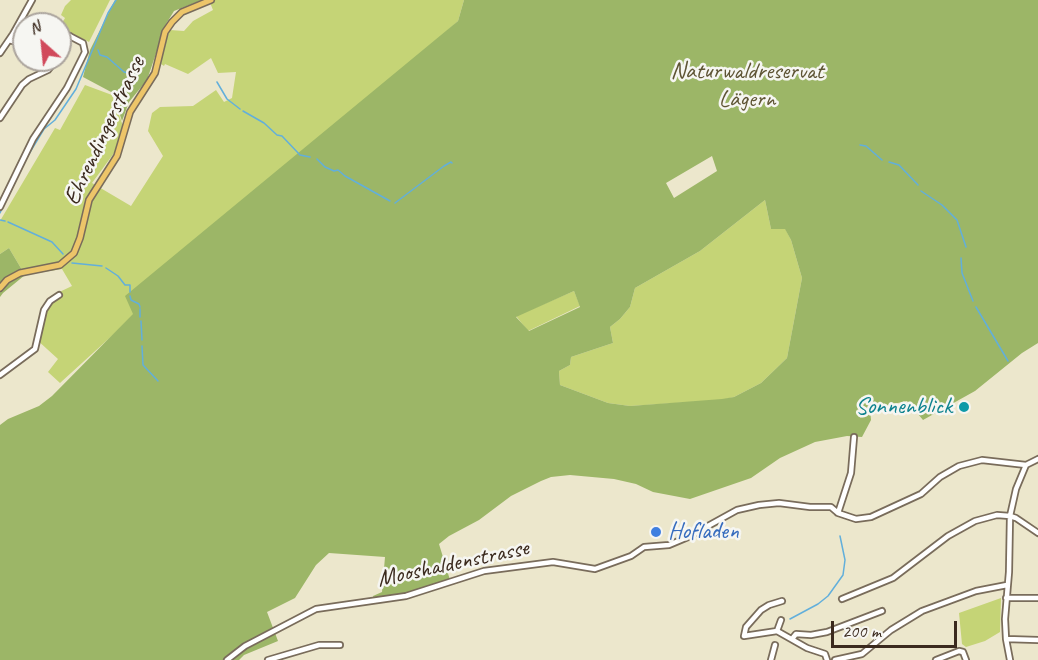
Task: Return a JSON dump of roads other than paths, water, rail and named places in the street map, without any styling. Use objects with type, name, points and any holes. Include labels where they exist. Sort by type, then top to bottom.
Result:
[{"type":"main road","name":"Ehrendingerstrasse","points":[[0,288],[7,280],[20,273],[60,265],[74,253],[89,200],[117,156],[130,112],[154,72],[165,32],[183,12],[212,0]]},
{"type":"street","points":[[0,53],[32,0]]},
{"type":"street","points":[[0,206],[33,139],[67,88],[82,60],[86,48],[83,43],[72,37]]},
{"type":"street","points":[[0,118],[22,85],[44,72]]},
{"type":"street","points":[[0,375],[35,349],[44,310],[50,301],[59,295]]},
{"type":"street","points":[[838,513],[851,473],[854,437]]},
{"type":"street","points":[[1010,660],[1006,639],[1006,598],[1010,516],[1016,489],[1026,465],[1038,459]]},
{"type":"street","name":"Mooshaldenstrasse","points":[[227,660],[245,646],[316,609],[406,596],[484,570],[552,562],[595,570],[631,556],[644,547],[669,545],[737,510],[759,505],[779,503],[831,507],[838,513],[856,519],[871,517],[921,494],[949,471],[970,462],[994,460],[1026,465]]},
{"type":"street","points":[[842,600],[893,578],[961,528],[975,521],[997,515],[1010,516],[1038,533]]},
{"type":"street","points":[[835,660],[862,654],[891,630],[922,611],[973,592],[1007,585]]},
{"type":"street","points":[[1006,598],[1038,598]]},
{"type":"street","points":[[782,601],[760,610],[747,627],[744,636],[777,631],[807,648],[825,654],[827,660]]},
{"type":"street","points":[[792,639],[800,633],[811,635],[827,632],[882,611]]},
{"type":"street","points":[[777,631],[781,620]]},
{"type":"street","points":[[1006,639],[1038,640]]},
{"type":"street","points":[[268,660],[320,645],[340,645]]},
{"type":"street","points":[[771,660],[775,645]]},
{"type":"street","points":[[936,660],[959,651],[963,652],[966,660]]},
{"type":"waterway","points":[[24,162],[44,129],[55,120],[76,89],[108,13],[116,0]]},
{"type":"waterway","points":[[98,50],[100,55],[107,57],[124,72],[136,75]]},
{"type":"waterway","points":[[217,82],[227,99],[240,109]]},
{"type":"waterway","points":[[243,111],[264,123],[277,135],[282,136],[300,155],[310,157]]},
{"type":"waterway","points":[[860,145],[866,146],[882,160]]},
{"type":"waterway","points":[[317,159],[325,167],[334,171],[338,170],[390,201]]},
{"type":"waterway","points":[[889,162],[899,165],[918,185]]},
{"type":"waterway","points":[[395,203],[444,166],[452,163]]},
{"type":"waterway","points":[[0,213],[10,191]]},
{"type":"waterway","points":[[921,191],[942,205],[957,220],[966,247]]},
{"type":"waterway","points":[[0,220],[5,221]]},
{"type":"waterway","points":[[8,222],[52,242],[63,254]]},
{"type":"waterway","points":[[961,258],[962,273],[973,301]]},
{"type":"waterway","points":[[72,263],[102,266]]},
{"type":"waterway","points":[[106,268],[118,276],[125,285],[130,285],[130,292]]},
{"type":"waterway","points":[[130,296],[131,300],[140,307]]},
{"type":"waterway","points":[[976,307],[1008,361]]},
{"type":"waterway","points":[[140,309],[140,317]]},
{"type":"waterway","points":[[141,321],[142,340]]},
{"type":"waterway","points":[[142,346],[143,365],[158,381]]},
{"type":"waterway","points":[[790,619],[828,596],[843,575],[845,560],[840,536]]},
{"type":"place","name":"Sonnenblick","points":[[964,407]]},
{"type":"place","name":"Hofladen","points":[[656,532]]},
{"type":"park label","name":"Naturwaldreservat Lägern","points":[[747,86]]}]
